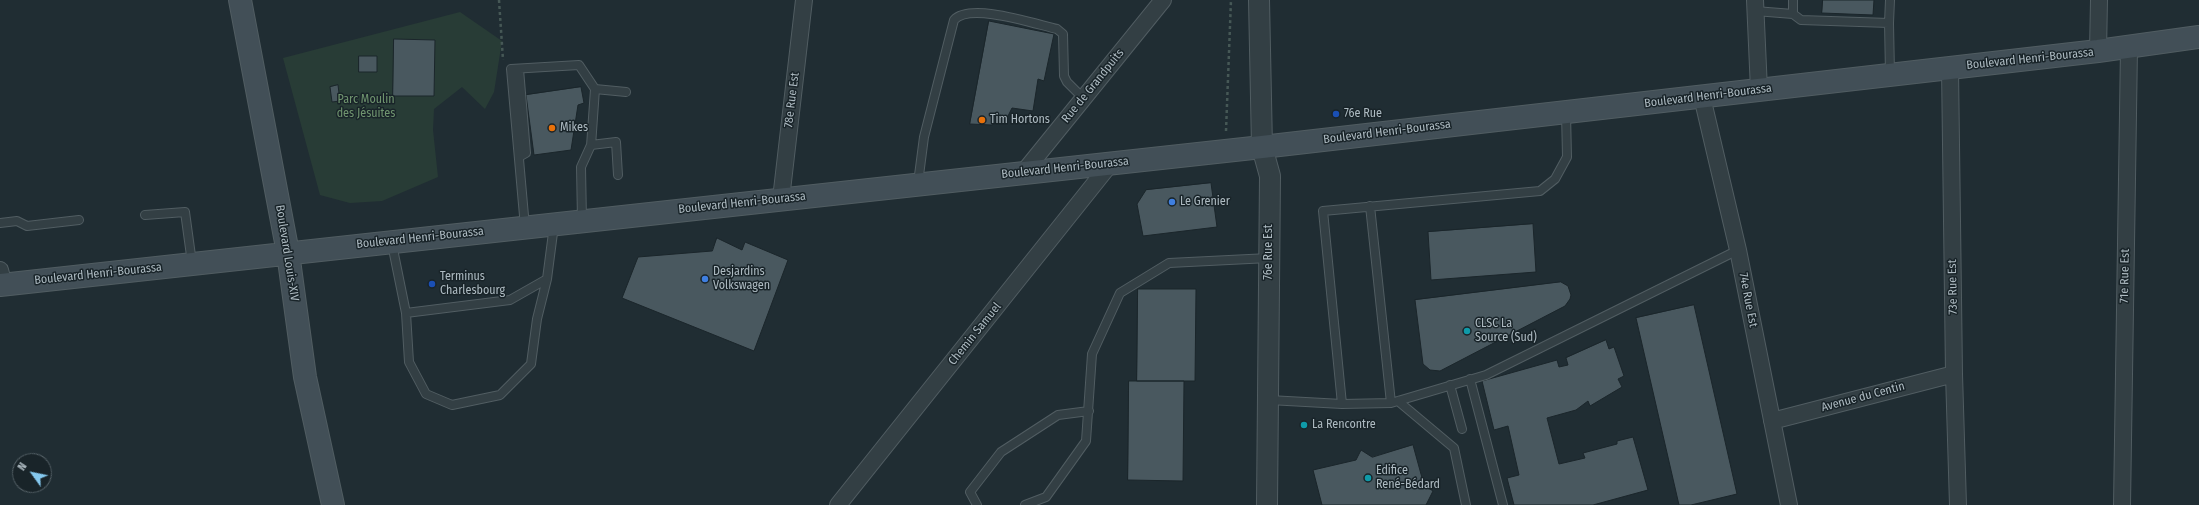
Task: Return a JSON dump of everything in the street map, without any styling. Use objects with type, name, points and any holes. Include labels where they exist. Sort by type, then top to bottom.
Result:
[{"type":"main road","name":"Boulevard Louis-XIV","points":[[240,0],[288,253],[305,377],[333,505]]},
{"type":"main road","name":"Boulevard Henri-Bourassa","points":[[1,280],[192,264],[1262,147],[2129,48],[2199,37]]},
{"type":"main road","name":"Boulevard Henri-Bourassa","points":[[2129,48],[2199,49]]},
{"type":"street","name":"78e Rue Est","points":[[781,199],[804,0]]},
{"type":"street","name":"Rue de Grandpuits","points":[[1023,173],[1163,0]]},
{"type":"street","name":"76e Rue Est","points":[[1259,0],[1262,147],[1270,176],[1268,505]]},
{"type":"street","points":[[2098,51],[2099,0]]},
{"type":"street","points":[[1755,6],[1759,90]]},
{"type":"street","name":"71e Rue Est","points":[[2122,505],[2129,48]]},
{"type":"street","name":"73e Rue Est","points":[[1950,68],[1954,374],[1958,505]]},
{"type":"street","name":"74e Rue Est","points":[[1702,96],[1738,250],[1789,505]]},
{"type":"street","name":"Chemin Samuel","points":[[838,505],[1111,163]]},
{"type":"street","name":"Avenue du Centin","points":[[1772,421],[1954,374]]},
{"type":"lane","points":[[1792,14],[1793,0]]},
{"type":"lane","points":[[1890,0],[1890,75]]},
{"type":"lane","points":[[1755,6],[1792,14],[1801,20],[1889,23]]},
{"type":"lane","points":[[918,184],[924,137],[954,20],[958,16],[966,13],[985,13],[1057,29],[1063,34],[1064,76],[1067,82],[1083,98]]},
{"type":"lane","points":[[525,227],[511,69],[580,65],[595,89],[591,146],[581,167],[582,221]]},
{"type":"lane","points":[[595,89],[626,92]]},
{"type":"lane","points":[[1342,404],[1323,211],[1540,191],[1555,179],[1567,157],[1566,112]]},
{"type":"lane","points":[[591,146],[616,142],[618,175]]},
{"type":"lane","points":[[1370,206],[1395,402],[1454,448],[1466,505]]},
{"type":"lane","points":[[146,215],[185,212],[192,264]]},
{"type":"lane","points":[[0,223],[17,221],[27,226],[79,220]]},
{"type":"lane","points":[[392,242],[406,313],[409,362],[426,394],[452,405],[500,395],[531,364],[538,319],[547,279],[554,224]]},
{"type":"lane","points":[[1269,400],[1342,404],[1395,402],[1486,375],[1738,250]]},
{"type":"lane","points":[[1025,505],[1046,497],[1086,441],[1092,354],[1120,293],[1169,263],[1269,258]]},
{"type":"lane","points":[[406,313],[510,300],[547,279]]},
{"type":"lane","points":[[1470,379],[1503,505]]},
{"type":"lane","points":[[1450,385],[1462,429]]},
{"type":"lane","points":[[977,505],[970,492],[1001,452],[1058,415],[1089,411]]},
{"type":"path","points":[[1226,150],[1231,0]]},
{"type":"green space","name":"Parc Moulin des Jésuites","points":[[460,12],[502,41],[494,92],[485,109],[462,87],[434,109],[433,130],[438,177],[382,201],[350,203],[320,195],[283,58]]},
{"type":"building","points":[[1823,0],[1874,0],[1873,15],[1822,13]]},
{"type":"building","points":[[989,21],[1054,34],[1044,81],[1038,79],[1033,111],[1012,108],[1008,116],[992,125],[970,124]]},
{"type":"building","points":[[394,39],[435,40],[434,96],[393,96]]},
{"type":"building","points":[[359,56],[377,56],[377,72],[359,72]]},
{"type":"building","points":[[338,85],[340,101],[332,102],[330,87]]},
{"type":"building","name":"Mikes","points":[[581,87],[584,103],[578,105],[571,150],[534,155],[526,95]]},
{"type":"building","points":[[1211,183],[1217,227],[1143,236],[1137,204],[1146,190]]},
{"type":"building","points":[[1533,224],[1536,272],[1431,280],[1428,232]]},
{"type":"building","name":"Desjardins Volkswagen","points":[[717,238],[742,250],[745,242],[788,260],[754,351],[622,298],[638,257],[712,251]]},
{"type":"building","name":"CLSC La Source (Sud)","points":[[1561,282],[1568,286],[1571,295],[1565,306],[1440,371],[1430,370],[1423,364],[1415,300]]},
{"type":"building","points":[[1138,289],[1196,289],[1195,381],[1137,381]]},
{"type":"building","points":[[1694,305],[1737,494],[1691,505],[1679,505],[1636,318]]},
{"type":"building","points":[[1606,340],[1609,349],[1614,347],[1624,376],[1618,379],[1622,387],[1590,406],[1588,401],[1576,410],[1547,418],[1559,464],[1585,458],[1583,453],[1617,444],[1617,441],[1633,437],[1648,490],[1593,505],[1514,505],[1507,478],[1519,475],[1508,426],[1494,430],[1482,381],[1557,360],[1559,367],[1568,365],[1566,358]]},
{"type":"building","points":[[1129,381],[1184,381],[1183,481],[1128,480]]},
{"type":"building","name":"Edifice René-Bédard","points":[[1413,445],[1424,485],[1433,491],[1426,505],[1322,505],[1313,470],[1356,460],[1361,450],[1372,457]]},
{"type":"place","name":"76e Rue","points":[[1336,114]]},
{"type":"place","name":"Tim Hortons","points":[[982,120]]},
{"type":"place","name":"Mikes","points":[[552,128]]},
{"type":"place","name":"Le Grenier","points":[[1172,202]]},
{"type":"place","name":"Desjardins Volkswagen","points":[[705,279]]},
{"type":"place","name":"Terminus Charlesbourg","points":[[432,284]]},
{"type":"place","name":"CLSC La Source (Sud)","points":[[1467,331]]},
{"type":"place","name":"La Rencontre","points":[[1304,425]]},
{"type":"place","name":"Edifice René-Bédard","points":[[1368,478]]}]
